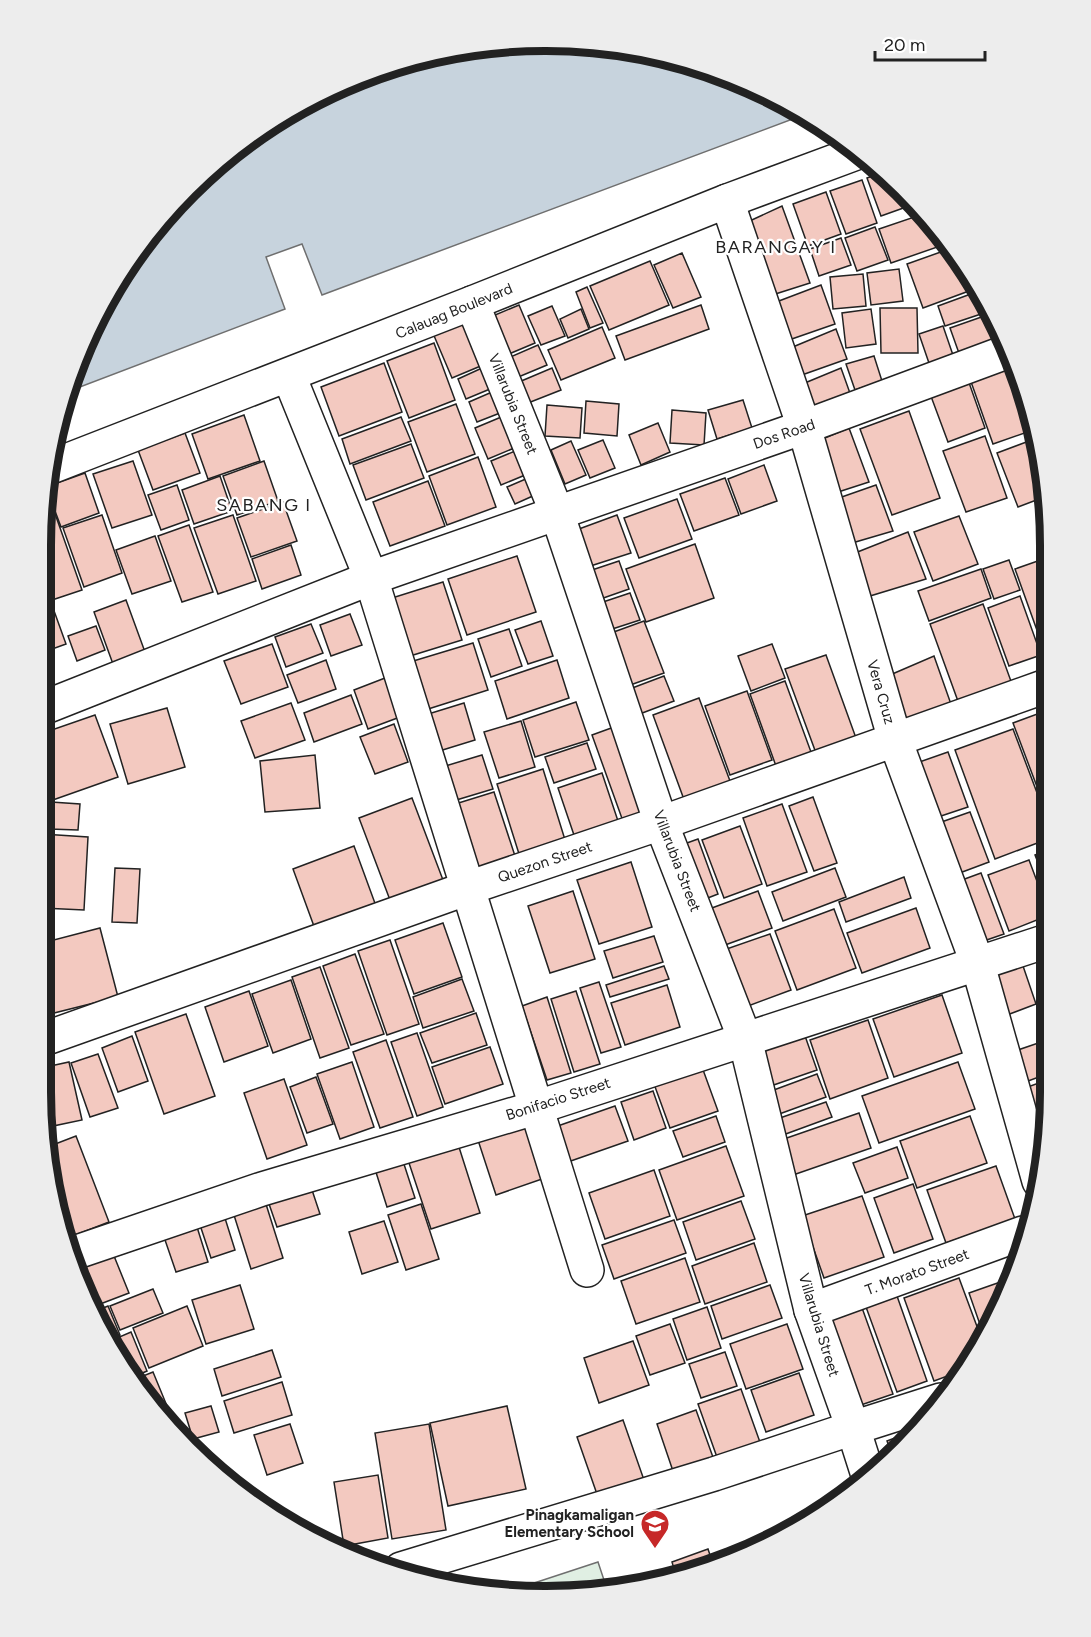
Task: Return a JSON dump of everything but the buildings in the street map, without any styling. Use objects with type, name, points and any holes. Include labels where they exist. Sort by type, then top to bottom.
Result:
[{"type":"street","name":"Calauag Boulevard","points":[[58,464],[289,376],[727,201],[850,155]]},
{"type":"street","name":"Vera Cruz","points":[[727,201],[804,427],[896,740],[978,965],[1034,1164]]},
{"type":"street","name":"Villarubia Street","points":[[472,303],[557,513],[662,823],[745,1039],[811,1310],[866,1468]]},
{"type":"street","name":"Dos Road","points":[[51,705],[371,578],[804,427],[1001,354]]},
{"type":"street","points":[[289,376],[371,578],[587,1270]]},
{"type":"street","name":"Quezon Street","points":[[51,1036],[1040,688]]},
{"type":"street","name":"Bonifacio Street","points":[[78,1252],[262,1189],[538,1107],[1040,943]]},
{"type":"street","name":"T. Morato Street","points":[[811,1310],[1018,1235]]},
{"type":"street","points":[[409,1566],[714,1474],[929,1404]]},
{"type":"green space","points":[[598,1562],[605,1582],[578,1585],[528,1585]]},
{"type":"shaded area","points":[[546,51],[610,55],[704,77],[764,102],[795,118],[322,295],[302,244],[266,257],[285,309],[77,388],[89,356],[117,298],[153,244],[196,196],[244,153],[298,117],[387,77],[481,55]]},
{"type":"place","name":"Pinagkamaligan Elementary School","points":[[655,1550]]},
{"type":"district","name":"BARANGAY I","points":[[776,247]]},
{"type":"district","name":"SABANG I","points":[[264,505]]}]
